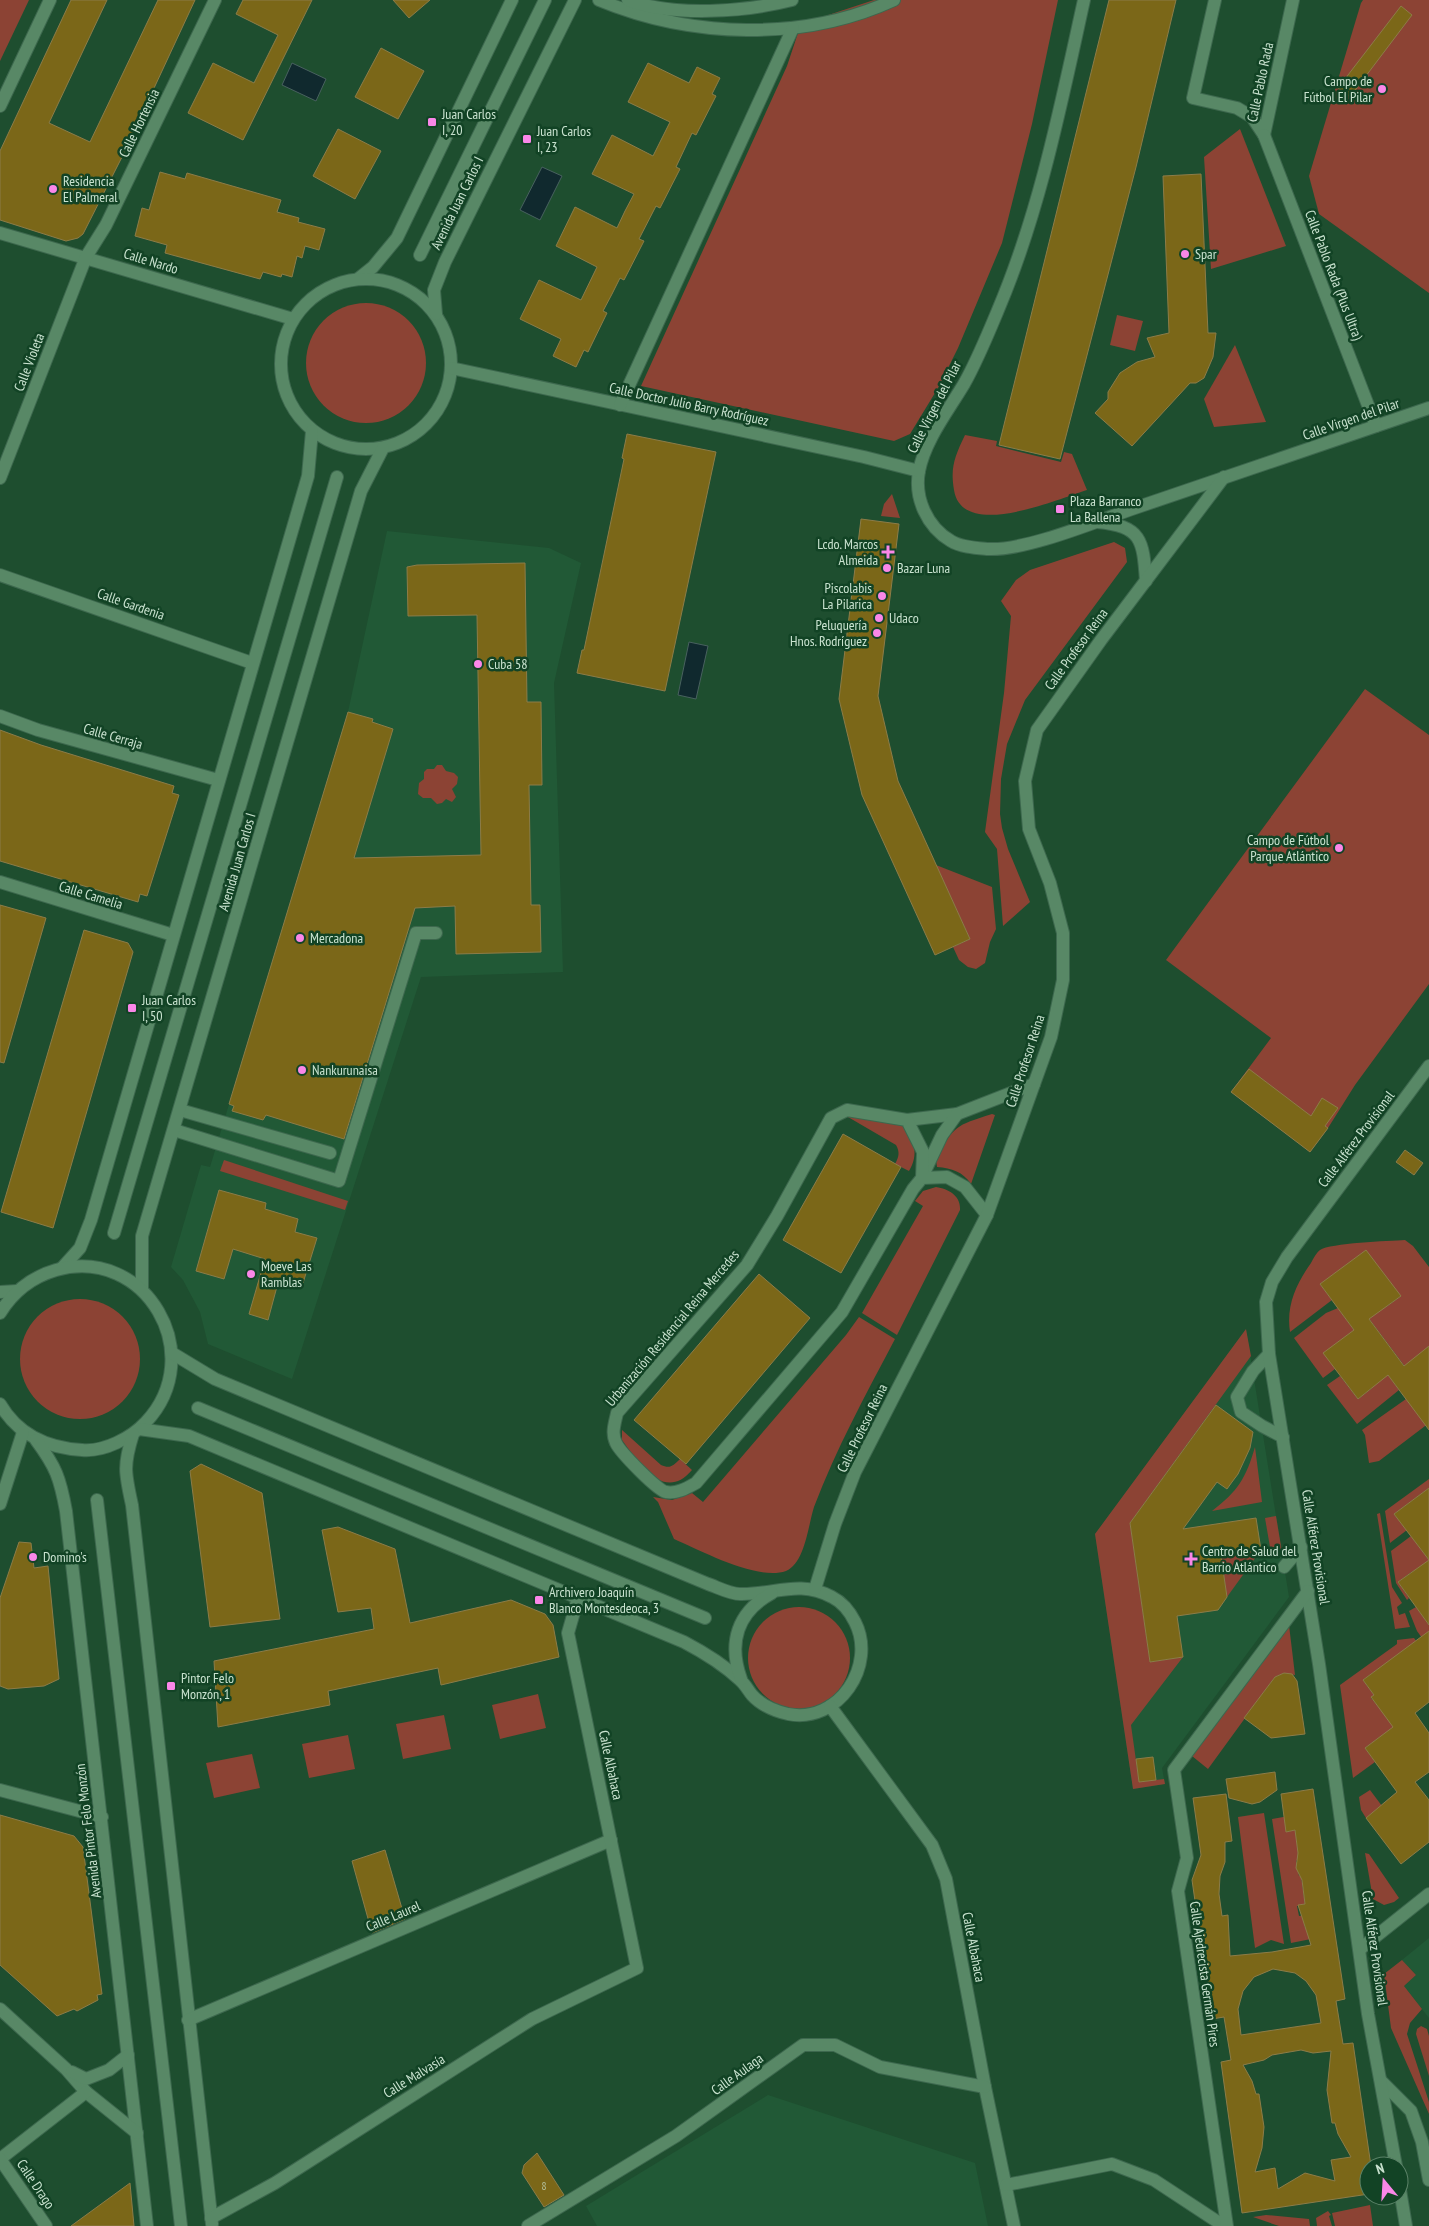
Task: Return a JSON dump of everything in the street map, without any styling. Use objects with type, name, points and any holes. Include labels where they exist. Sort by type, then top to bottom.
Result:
[{"type":"street","points":[[0,106],[50,0]]},
{"type":"street","name":"Calle Hortensia","points":[[86,258],[106,226],[215,0]]},
{"type":"street","points":[[358,279],[373,267],[397,238],[512,0]]},
{"type":"street","name":"Avenida Juan Carlos I","points":[[420,255],[545,0]]},
{"type":"street","name":"Avenida Juan Carlos I","points":[[436,314],[434,290],[445,262],[575,0]]},
{"type":"street","points":[[599,0],[638,13],[704,26],[758,30],[805,27],[879,7],[894,0]]},
{"type":"street","points":[[628,0],[657,6],[714,10],[748,8],[792,0]]},
{"type":"street","name":"Calle Virgen del Pilar","points":[[1084,0],[1065,87],[1025,238],[998,310],[966,381],[928,447],[919,471],[918,490],[926,516],[933,526],[952,542],[990,549],[1036,540],[1429,408]]},
{"type":"street","name":"Calle Pablo Rada","points":[[1215,0],[1193,98],[1237,108],[1252,117],[1264,135]]},
{"type":"street","name":"Calle Pablo Rada","points":[[1264,135],[1293,0]]},
{"type":"street","points":[[620,405],[793,28]]},
{"type":"street","name":"Calle Pablo Rada (Plus Ultra)","points":[[1264,135],[1376,426]]},
{"type":"street","name":"Calle Nardo","points":[[0,233],[293,319]]},
{"type":"street","name":"Calle Violeta","points":[[0,478],[86,258]]},
{"type":"street","points":[[358,279],[380,279],[402,286],[420,298],[436,314],[448,340],[451,368],[445,396],[431,420],[409,438],[383,448],[358,449],[334,443],[312,431],[297,416],[287,398],[280,374],[282,344],[293,319],[310,299],[332,285],[358,279]]},
{"type":"street","name":"Calle Doctor Julio Barry Rodríguez","points":[[451,368],[864,457],[919,471]]},
{"type":"street","points":[[62,1268],[80,1248],[91,1220],[308,476],[312,431]]},
{"type":"street","name":"Avenida Juan Carlos I","points":[[142,1290],[142,1236],[361,491],[383,448]]},
{"type":"street","name":"Avenida Juan Carlos I","points":[[114,1233],[338,477]]},
{"type":"street","name":"Calle Profesor Reina","points":[[815,1589],[835,1524],[855,1472],[987,1215],[1051,1037],[1063,980],[1063,933],[1050,883],[1029,829],[1025,782],[1037,730],[1101,640],[1224,477]]},
{"type":"street","points":[[1092,522],[1113,524],[1130,529],[1140,540],[1146,581]]},
{"type":"street","name":"Calle Gardenia","points":[[0,575],[252,663]]},
{"type":"street","name":"Calle Cerraja","points":[[0,716],[38,730],[218,780]]},
{"type":"street","name":"Calle Camelia","points":[[0,882],[173,935]]},
{"type":"street","points":[[174,1130],[339,1181],[416,934],[436,933]]},
{"type":"street","name":"Calle Alférez Provisional","points":[[1394,2156],[1368,2014],[1308,1591],[1269,1354],[1266,1302],[1272,1282],[1287,1257],[1429,1066]]},
{"type":"street","name":"Urbanización Residencial Reina Mercedes","points":[[956,1114],[942,1135],[922,1178],[913,1189],[842,1312],[696,1483],[680,1491],[666,1492],[656,1487],[616,1444],[613,1430],[617,1413],[747,1265],[777,1216],[830,1118],[847,1110],[907,1120],[956,1114],[1034,1084]]},
{"type":"street","points":[[180,1110],[330,1153]]},
{"type":"street","points":[[907,1120],[923,1152],[922,1178],[947,1176],[965,1187],[987,1215]]},
{"type":"street","points":[[0,1313],[17,1291],[46,1273],[62,1268],[84,1266],[105,1270],[125,1278],[142,1290],[158,1308],[168,1330],[172,1353],[171,1374],[165,1395],[154,1413],[136,1431],[110,1445],[85,1451],[60,1449],[36,1440],[23,1432],[6,1415],[0,1404]]},
{"type":"street","points":[[0,1292],[17,1291]]},
{"type":"street","points":[[136,1431],[189,1436],[578,1598],[711,1656],[741,1681],[754,1697],[770,1708],[790,1714],[810,1713],[830,1706],[846,1693],[858,1674],[862,1653],[860,1632],[850,1612],[834,1598],[815,1589],[795,1587],[738,1595],[708,1584],[215,1379],[172,1353]]},
{"type":"street","points":[[1269,1354],[1253,1371],[1237,1397],[1241,1412],[1283,1437]]},
{"type":"street","points":[[198,1408],[706,1618]]},
{"type":"street","points":[[136,1431],[125,1458],[125,1473],[132,1505],[212,2222]]},
{"type":"street","points":[[0,1504],[23,1432]]},
{"type":"street","name":"Avenida Pintor Felo Monzón","points":[[36,1440],[51,1460],[60,1478],[66,1511],[147,2226]]},
{"type":"street","points":[[97,1500],[181,2226]]},
{"type":"street","points":[[1284,1567],[1301,1547]]},
{"type":"street","points":[[741,1681],[735,1664],[734,1646],[738,1628],[747,1612],[760,1599],[776,1591]]},
{"type":"street","name":"Calle Ajedrecista Germán Pires","points":[[1226,2226],[1178,1890],[1187,1858],[1174,1770],[1308,1591]]},
{"type":"street","name":"Calle Albahaca","points":[[578,1598],[568,1633],[637,1968]]},
{"type":"street","name":"Calle Albahaca","points":[[830,1706],[932,1845],[946,1879],[984,2088],[1014,2226]]},
{"type":"street","points":[[0,1790],[102,1817]]},
{"type":"street","name":"Calle Laurel","points":[[188,2020],[611,1840]]},
{"type":"street","points":[[1360,1949],[1429,1894]]},
{"type":"street","name":"Calle Malvasía","points":[[212,2222],[532,2020],[637,1968]]},
{"type":"street","points":[[0,2009],[66,2069],[86,2092],[137,2133]]},
{"type":"street","name":"Calle Aulaga","points":[[528,2226],[676,2136],[803,2045],[835,2045],[880,2067],[984,2088]]},
{"type":"street","points":[[66,2069],[86,2079],[109,2070],[128,2055]]},
{"type":"street","points":[[1380,2081],[1411,2111],[1422,2142],[1429,2180]]},
{"type":"street","points":[[0,2159],[86,2092]]},
{"type":"street","name":"Calle Drago","points":[[0,2159],[46,2226]]},
{"type":"street","points":[[1006,2185],[1112,2164],[1154,2180],[1226,2226]]},
{"type":"street","points":[[1403,2206],[1406,2226]]},
{"type":"shaded area","points":[[0,0],[29,0],[0,61]]},
{"type":"shaded area","points":[[874,0],[1058,0],[1032,124],[1002,243],[958,348],[938,388],[910,434],[894,441],[641,386],[787,66],[801,24]]},
{"type":"shaded area","name":"Campo de Fútbol El Pilar","points":[[1363,0],[1429,0],[1429,293],[1319,214],[1309,176]]},
{"type":"shaded area","points":[[1240,129],[1286,246],[1211,269],[1204,157]]},
{"type":"shaded area","points":[[366,303],[378,304],[389,308],[399,313],[408,321],[416,330],[421,340],[425,351],[425,375],[421,386],[416,396],[408,405],[399,413],[389,418],[378,422],[366,423],[354,422],[343,418],[333,413],[324,405],[316,396],[311,386],[307,375],[306,363],[307,351],[311,340],[316,330],[324,321],[333,313],[343,308],[354,304]]},
{"type":"shaded area","points":[[1117,315],[1143,321],[1135,351],[1110,345]]},
{"type":"shaded area","points":[[1235,345],[1266,422],[1214,427],[1204,399]]},
{"type":"shaded area","points":[[965,435],[997,441],[996,446],[1061,462],[1064,452],[1072,454],[1087,490],[1013,512],[992,515],[974,513],[961,505],[954,490],[953,482],[954,462]]},
{"type":"shaded area","points":[[892,494],[900,518],[881,516],[884,504]]},
{"type":"shaded area","points":[[387,531],[549,548],[581,563],[554,683],[563,972],[421,977],[292,1379],[208,1344],[200,1312],[183,1280],[171,1267],[201,1165],[210,1167],[348,712]]},
{"type":"shaded area","points":[[1114,542],[1125,548],[1127,562],[1025,700],[1007,744],[1001,779],[1000,814],[1002,828],[1008,849],[1030,902],[1003,926],[997,849],[985,832],[1004,693],[1011,616],[1001,601],[1016,580],[1030,570]]},
{"type":"shaded area","name":"Campo de Fútbol Parque Atlántico","points":[[1365,689],[1429,735],[1429,984],[1355,1085],[1328,1128],[1310,1152],[1231,1092],[1271,1038],[1166,960]]},
{"type":"shaded area","points":[[437,765],[442,765],[446,771],[454,773],[458,777],[457,784],[452,789],[456,797],[452,802],[446,799],[442,803],[437,804],[431,798],[423,798],[418,794],[419,783],[424,779],[424,772],[427,769],[434,769]]},
{"type":"shaded area","points":[[936,865],[992,887],[996,929],[990,942],[985,963],[976,969],[968,967],[959,960],[953,947],[970,939]]},
{"type":"shaded area","points":[[992,1114],[995,1115],[971,1184],[957,1171],[937,1167],[936,1160],[947,1140],[957,1128],[970,1121]]},
{"type":"shaded area","points":[[852,1115],[902,1125],[913,1141],[915,1153],[909,1171],[895,1164],[899,1154],[896,1145],[848,1117]]},
{"type":"shaded area","points":[[224,1160],[348,1201],[345,1210],[220,1171]]},
{"type":"shaded area","points":[[936,1187],[945,1189],[953,1194],[960,1205],[960,1210],[897,1335],[862,1313],[923,1206],[915,1201],[923,1191]]},
{"type":"shaded area","points":[[1405,1240],[1413,1246],[1429,1267],[1429,1346],[1409,1372],[1364,1312],[1380,1300],[1386,1307],[1401,1296],[1320,1284],[1332,1300],[1290,1332],[1289,1313],[1293,1296],[1301,1279],[1320,1250],[1347,1244]]},
{"type":"shaded area","points":[[80,1299],[103,1304],[113,1309],[122,1317],[130,1326],[135,1336],[140,1359],[135,1382],[130,1392],[122,1401],[113,1409],[103,1414],[80,1419],[57,1414],[47,1409],[38,1401],[30,1392],[25,1382],[20,1359],[25,1336],[30,1326],[38,1317],[47,1309],[57,1304]]},
{"type":"shaded area","points":[[1338,1308],[1359,1337],[1335,1369],[1323,1378],[1294,1338],[1326,1313]]},
{"type":"shaded area","points":[[859,1317],[895,1339],[832,1464],[814,1507],[808,1533],[798,1560],[786,1571],[774,1573],[760,1572],[714,1557],[674,1539],[658,1502],[653,1497],[672,1500],[692,1493],[703,1502],[846,1335]]},
{"type":"shaded area","name":"Centro de Salud del Barrio Atlántico","points":[[1246,1329],[1289,1597],[1162,1768],[1165,1784],[1133,1789],[1095,1534]]},
{"type":"shaded area","points":[[1246,1329],[1251,1356],[1130,1523],[1150,1662],[1183,1657],[1131,1725],[1139,1782],[1164,1779],[1165,1784],[1133,1789],[1095,1534]]},
{"type":"shaded area","points":[[1384,1369],[1399,1390],[1357,1424],[1327,1385],[1340,1376],[1358,1399],[1372,1388],[1368,1381]]},
{"type":"shaded area","points":[[1406,1399],[1429,1423],[1379,1461],[1369,1463],[1365,1435],[1362,1430]]},
{"type":"shaded area","points":[[622,1430],[661,1465],[671,1466],[680,1459],[692,1470],[682,1479],[672,1482],[662,1481],[653,1476],[636,1459],[622,1440]]},
{"type":"shaded area","points":[[1255,1447],[1262,1502],[1212,1511],[1240,1483]]},
{"type":"shaded area","points":[[1429,1479],[1429,1488],[1394,1514],[1407,1530],[1390,1543],[1385,1511]]},
{"type":"shaded area","points":[[1380,1513],[1392,1587],[1402,1603],[1397,1607],[1399,1615],[1405,1613],[1410,1627],[1395,1629],[1377,1514]]},
{"type":"shaded area","points":[[1276,1516],[1282,1552],[1271,1553],[1265,1518]]},
{"type":"shaded area","points":[[1411,1536],[1429,1560],[1418,1578],[1413,1571],[1398,1582],[1409,1598],[1407,1600],[1396,1583],[1391,1551]]},
{"type":"shaded area","points":[[1261,1550],[1227,1597],[1221,1556]]},
{"type":"shaded area","points":[[799,1607],[818,1611],[835,1622],[846,1639],[850,1658],[846,1677],[835,1694],[818,1705],[799,1709],[780,1705],[763,1694],[752,1677],[748,1658],[752,1639],[763,1622],[780,1611]]},
{"type":"shaded area","points":[[1416,1607],[1429,1625],[1429,1648],[1417,1631],[1409,1611]]},
{"type":"shaded area","points":[[1289,1625],[1295,1675],[1284,1673],[1275,1677],[1208,1769],[1192,1756]]},
{"type":"shaded area","points":[[1414,1638],[1429,1659],[1378,1669],[1363,1680],[1374,1695],[1371,1698],[1402,1733],[1380,1737],[1365,1748],[1375,1762],[1353,1778],[1340,1685],[1397,1644],[1397,1640]]},
{"type":"shaded area","points":[[538,1694],[546,1728],[500,1739],[492,1705]]},
{"type":"shaded area","points":[[444,1715],[451,1749],[403,1759],[396,1724]]},
{"type":"shaded area","points":[[348,1735],[355,1769],[309,1778],[302,1744]]},
{"type":"shaded area","points":[[252,1754],[260,1788],[214,1798],[206,1763]]},
{"type":"shaded area","points":[[1370,1790],[1382,1806],[1366,1818],[1361,1810],[1359,1797]]},
{"type":"shaded area","points":[[1264,1813],[1284,1944],[1271,1940],[1255,1948],[1238,1817]]},
{"type":"shaded area","points":[[1289,1816],[1286,1832],[1295,1830],[1299,1858],[1296,1861],[1299,1876],[1301,1876],[1305,1904],[1297,1906],[1299,1916],[1305,1915],[1304,1925],[1311,1939],[1291,1943],[1272,1819]]},
{"type":"shaded area","points":[[1365,1853],[1369,1854],[1399,1898],[1394,1902],[1384,1905],[1373,1899]]},
{"type":"shaded area","points":[[1429,1938],[1429,2018],[1404,1986],[1416,1975],[1402,1960]]},
{"type":"shaded area","points":[[1402,1960],[1416,1975],[1404,1986],[1422,2009],[1410,2023],[1407,2034],[1429,2102],[1429,2114],[1391,2028],[1384,1974]]},
{"type":"shaded area","points":[[1421,2026],[1427,2029],[1429,2036],[1429,2076],[1416,2034],[1417,2029]]},
{"type":"shaded area","points":[[768,2095],[975,2163],[988,2226],[597,2226],[586,2206]]},
{"type":"shaded area","points":[[1370,2206],[1373,2226],[1335,2226],[1332,2213]]},
{"type":"shaded area","points":[[1328,2211],[1331,2215],[1329,2216],[1332,2226],[1317,2226],[1316,2218]]},
{"type":"shaded area","points":[[1266,2215],[1309,2219],[1310,2226],[1279,2226],[1253,2217]]},
{"type":"water","points":[[292,63],[326,79],[316,101],[282,85]]},
{"type":"water","points":[[542,167],[562,176],[540,220],[520,210]]},
{"type":"water","points":[[689,642],[708,646],[696,699],[678,695]]},
{"type":"building","points":[[71,0],[107,0],[49,123],[90,142],[158,0],[195,0],[122,157],[83,234],[78,238],[66,241],[0,220],[0,151]]},
{"type":"building","points":[[243,0],[312,0],[243,140],[188,113],[213,63],[254,83],[278,35],[236,14]]},
{"type":"building","points":[[393,0],[430,0],[409,18]]},
{"type":"building","points":[[1109,0],[1176,0],[1136,167],[1060,459],[999,445]]},
{"type":"building","points":[[1401,6],[1412,15],[1350,97],[1338,88]]},
{"type":"building","points":[[381,48],[424,71],[398,119],[355,97]]},
{"type":"building","points":[[648,63],[689,83],[697,67],[720,78],[712,94],[716,96],[696,135],[692,133],[676,167],[680,169],[660,208],[656,206],[639,239],[644,241],[624,280],[620,278],[603,311],[607,313],[588,352],[584,350],[576,367],[553,356],[561,339],[520,319],[539,280],[581,300],[597,267],[556,246],[575,207],[617,228],[634,194],[592,174],[612,135],[653,156],[670,122],[628,102]]},
{"type":"building","points":[[338,129],[381,151],[355,199],[313,176]]},
{"type":"building","points":[[160,172],[185,179],[187,173],[281,200],[277,212],[299,218],[298,222],[325,229],[319,250],[305,246],[302,258],[297,256],[292,277],[282,274],[281,277],[263,272],[260,279],[165,253],[167,245],[135,236],[142,208],[149,210]]},
{"type":"building","points":[[1201,174],[1208,333],[1216,333],[1213,357],[1204,378],[1196,383],[1190,383],[1132,446],[1095,413],[1108,399],[1108,392],[1120,373],[1137,362],[1155,357],[1147,338],[1169,333],[1163,176]]},
{"type":"building","points":[[627,434],[716,452],[665,691],[577,673],[582,650],[584,650],[624,459],[622,458]]},
{"type":"building","points":[[861,519],[899,524],[878,696],[898,781],[970,939],[935,955],[862,795],[839,699]]},
{"type":"building","points":[[525,563],[527,702],[541,702],[542,785],[529,785],[531,905],[540,905],[541,952],[456,954],[455,906],[415,908],[344,1139],[266,1115],[263,1120],[232,1111],[234,1106],[229,1104],[348,712],[373,719],[372,722],[393,729],[354,858],[481,855],[477,615],[408,616],[407,567],[417,565]]},
{"type":"building","points":[[0,730],[41,745],[174,786],[172,793],[179,795],[147,896],[140,894],[138,902],[0,861]]},
{"type":"building","points":[[0,905],[46,918],[4,1063],[0,1062]]},
{"type":"building","points":[[84,930],[128,943],[133,952],[53,1228],[1,1212]]},
{"type":"building","points":[[1249,1069],[1311,1116],[1322,1098],[1338,1108],[1325,1126],[1328,1128],[1310,1152],[1231,1092]]},
{"type":"building","points":[[843,1134],[901,1167],[841,1273],[783,1240]]},
{"type":"building","points":[[1405,1150],[1423,1163],[1414,1175],[1396,1162]]},
{"type":"building","points":[[219,1190],[266,1203],[265,1209],[298,1219],[295,1232],[317,1238],[303,1283],[279,1279],[268,1320],[249,1314],[265,1259],[233,1249],[224,1279],[196,1271]]},
{"type":"building","points":[[1366,1250],[1401,1296],[1369,1319],[1404,1366],[1429,1346],[1429,1430],[1388,1375],[1358,1399],[1323,1353],[1354,1330],[1320,1284]]},
{"type":"building","points":[[759,1274],[810,1318],[686,1464],[634,1420]]},
{"type":"building","points":[[1216,1405],[1253,1432],[1250,1448],[1238,1474],[1227,1489],[1217,1482],[1183,1529],[1256,1518],[1261,1550],[1221,1556],[1227,1597],[1218,1610],[1177,1616],[1183,1657],[1150,1662],[1130,1523]]},
{"type":"building","points":[[201,1464],[262,1493],[280,1619],[210,1627],[190,1471]]},
{"type":"building","points":[[1429,1488],[1429,1560],[1394,1514]]},
{"type":"building","points":[[338,1527],[395,1549],[410,1623],[511,1600],[545,1614],[553,1625],[559,1657],[441,1685],[438,1668],[328,1691],[330,1705],[218,1727],[214,1661],[374,1629],[371,1608],[338,1612],[322,1530]]},
{"type":"building","points":[[19,1542],[31,1543],[34,1568],[48,1566],[59,1679],[44,1686],[8,1689],[0,1686],[0,1598]]},
{"type":"building","points":[[1429,1560],[1429,1625],[1398,1582]]},
{"type":"building","points":[[1429,1631],[1429,1702],[1415,1713],[1429,1733],[1429,1772],[1415,1782],[1429,1800],[1429,1842],[1401,1864],[1366,1818],[1397,1792],[1365,1748],[1393,1727],[1371,1697],[1374,1695],[1363,1680]]},
{"type":"building","points":[[1284,1673],[1292,1674],[1297,1681],[1305,1734],[1271,1738],[1244,1718],[1275,1677]]},
{"type":"building","points":[[1153,1757],[1156,1780],[1139,1782],[1136,1759]]},
{"type":"building","points":[[1275,1772],[1277,1790],[1260,1802],[1252,1804],[1229,1798],[1226,1779]]},
{"type":"building","points":[[1313,1789],[1345,1999],[1336,2001],[1343,2044],[1353,2043],[1370,2156],[1359,2156],[1359,2195],[1242,2213],[1221,2062],[1231,2060],[1224,2017],[1212,2019],[1192,1880],[1201,1855],[1193,1798],[1226,1794],[1232,1841],[1225,1842],[1225,1862],[1220,1876],[1219,1894],[1222,1916],[1228,1915],[1230,1956],[1272,1952],[1311,1945],[1298,1905],[1305,1904],[1302,1880],[1296,1868],[1298,1853],[1295,1830],[1286,1832],[1281,1794]],"holes":[[[1273,1969],[1295,1973],[1306,1981],[1316,1995],[1321,2023],[1241,2035],[1238,2009],[1243,1991],[1254,1977]],[[1301,2050],[1313,2053],[1331,2051],[1327,2090],[1332,2123],[1335,2123],[1338,2134],[1351,2157],[1331,2160],[1335,2181],[1305,2173],[1278,2189],[1275,2168],[1255,2172],[1262,2148],[1264,2127],[1259,2094],[1256,2094],[1252,2081],[1243,2065],[1264,2060],[1272,2055]]]},
{"type":"building","points":[[0,1815],[74,1836],[83,1847],[102,1994],[97,1995],[98,2000],[77,2011],[74,2009],[57,2016],[0,1965]]},
{"type":"building","points":[[385,1850],[405,1919],[372,1933],[352,1861]]},
{"type":"building","points":[[537,2153],[564,2195],[544,2207],[522,2173],[524,2165]]},
{"type":"building","points":[[130,2183],[134,2226],[71,2226]]},
{"type":"place","name":"Campo de Fútbol El Pilar","points":[[1382,89]]},
{"type":"place","name":"Juan Carlos I, 20","points":[[432,122]]},
{"type":"place","name":"Juan Carlos I, 23","points":[[527,139]]},
{"type":"place","name":"Residencia El Palmeral","points":[[53,189]]},
{"type":"place","name":"Spar","points":[[1185,254]]},
{"type":"place","name":"Plaza Barranco La Ballena","points":[[1060,509]]},
{"type":"place","name":"Lcdo. Marcos Almeida","points":[[888,552]]},
{"type":"place","name":"Bazar Luna","points":[[887,568]]},
{"type":"place","name":"Piscolabis La Pilarica","points":[[882,596]]},
{"type":"place","name":"Udaco","points":[[879,618]]},
{"type":"place","name":"Peluquería Hnos. Rodríguez","points":[[877,633]]},
{"type":"place","name":"Cuba 58","points":[[478,664]]},
{"type":"place","name":"Campo de Fútbol Parque Atlántico","points":[[1339,848]]},
{"type":"place","name":"Mercadona","points":[[300,938]]},
{"type":"place","name":"Juan Carlos I, 50","points":[[132,1008]]},
{"type":"place","name":"Nankurunaisa","points":[[302,1070]]},
{"type":"place","name":"Moeve Las Ramblas","points":[[251,1274]]},
{"type":"place","name":"Domino's","points":[[33,1557]]},
{"type":"place","name":"Centro de Salud del Barrio Atlántico","points":[[1191,1559]]},
{"type":"place","name":"Archivero Joaquín Blanco Montesdeoca, 3","points":[[539,1600]]},
{"type":"place","name":"Pintor Felo Monzón, 1","points":[[171,1686]]}]
